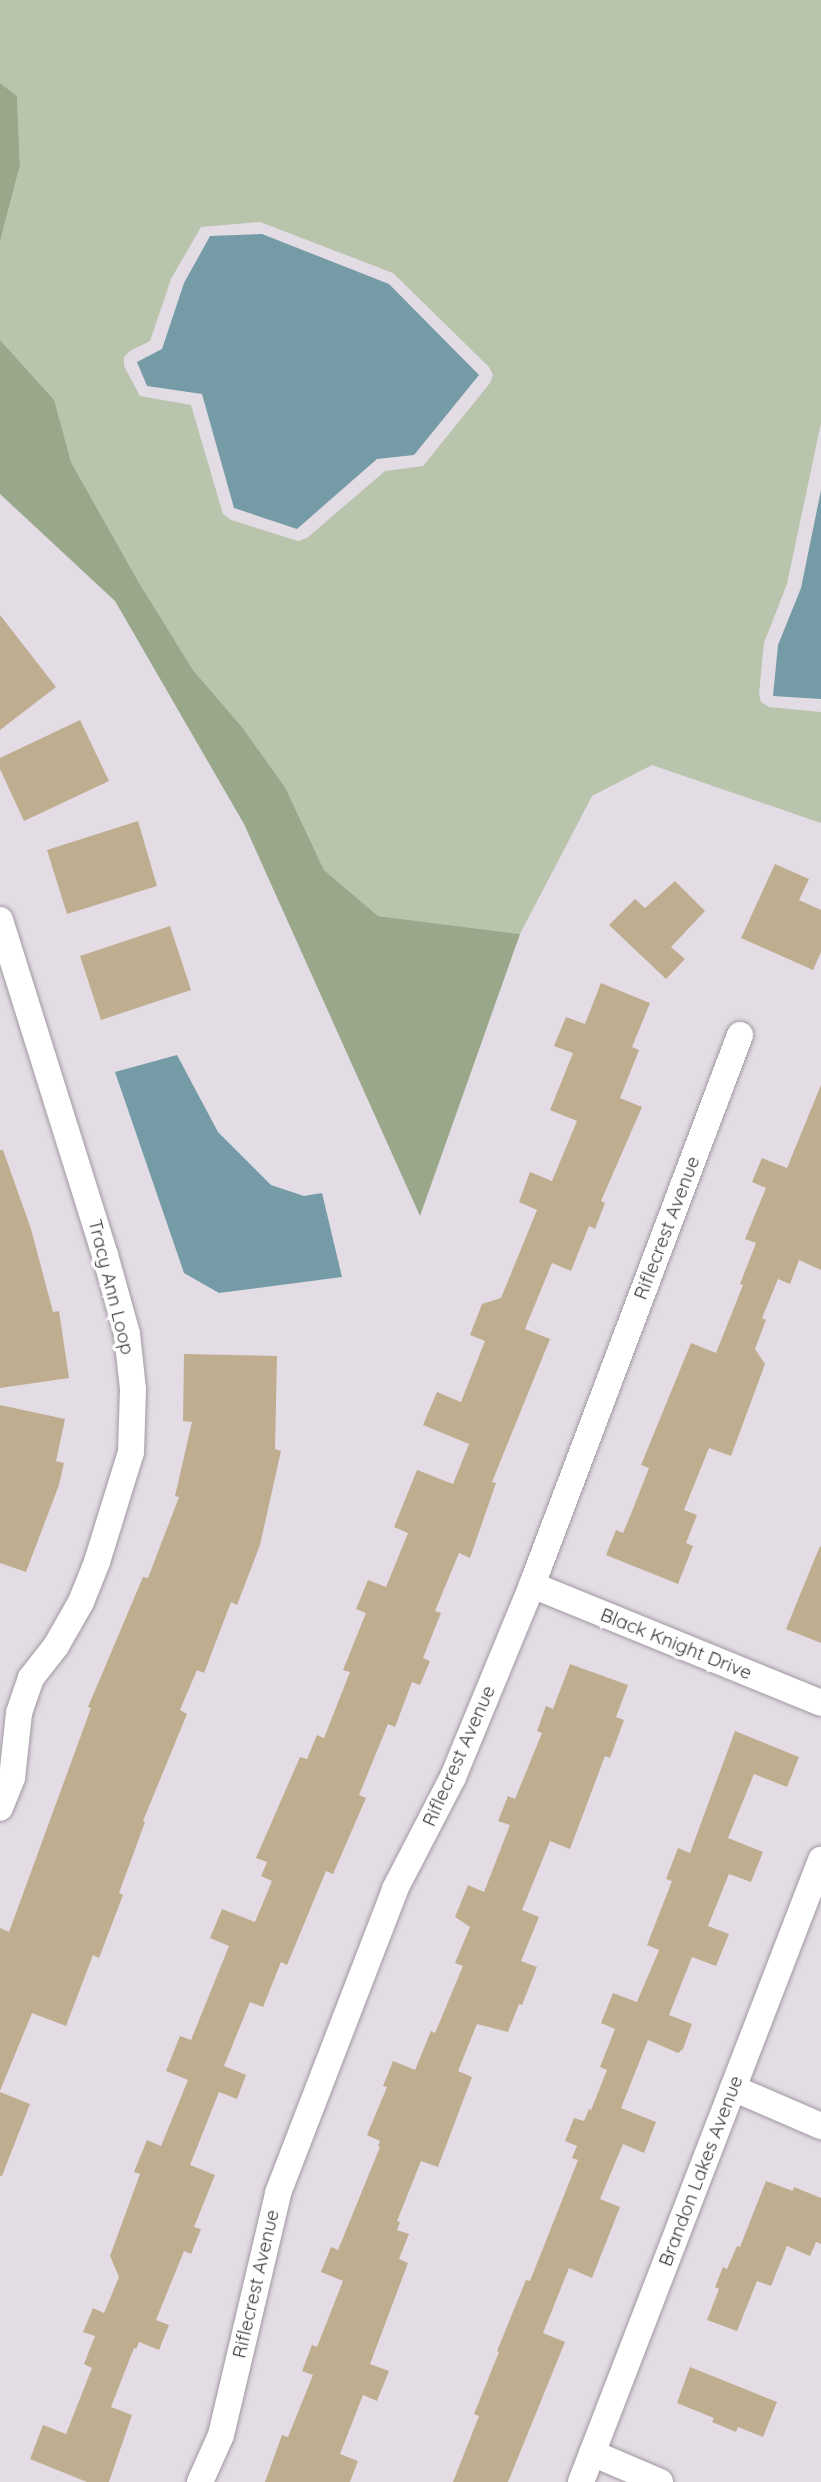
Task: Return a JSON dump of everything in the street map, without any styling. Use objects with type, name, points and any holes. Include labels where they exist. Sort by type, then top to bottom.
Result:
[{"type":"street","name":"Tracy Ann Loop","points":[[0,920],[105,1255],[127,1334],[133,1389],[131,1452],[97,1562],[81,1602],[56,1646],[31,1678],[19,1713],[12,1778],[0,1808]]},
{"type":"street","name":"Riflecrest Avenue","points":[[201,2482],[221,2435],[278,2193],[395,1889],[453,1777],[532,1585],[740,1035]]},
{"type":"street","name":"Black Knight Drive","points":[[532,1585],[821,1703]]},
{"type":"street","name":"Brandon Lakes Avenue","points":[[581,2482],[821,1860]]},
{"type":"street","points":[[733,2088],[821,2126]]},
{"type":"street","points":[[592,2453],[660,2482]]},
{"type":"green space","points":[[0,0],[821,0],[821,423],[787,584],[764,643],[759,694],[761,702],[769,707],[821,712],[821,823],[652,765],[592,796],[520,934],[378,916],[324,870],[285,787],[242,727],[193,670],[138,581],[71,462],[53,400],[0,340],[0,242],[20,165],[17,96],[0,83]],"holes":[[[260,222],[393,273],[489,367],[493,375],[490,383],[423,466],[385,471],[307,538],[298,541],[231,520],[223,514],[191,405],[140,396],[124,366],[124,357],[130,351],[150,341],[171,279],[201,227]]]},
{"type":"green space","points":[[0,83],[17,96],[20,165],[0,242]]},
{"type":"green space","points":[[0,340],[54,400],[71,462],[138,581],[193,670],[242,727],[285,787],[324,870],[378,916],[520,934],[420,1216],[244,824],[115,601],[0,494]]},
{"type":"water","points":[[262,234],[389,284],[479,375],[414,455],[377,459],[297,529],[234,508],[202,394],[147,386],[137,362],[162,349],[184,283],[210,236]]},
{"type":"water","points":[[821,490],[821,699],[773,696],[778,645],[801,588]]},
{"type":"water","points":[[177,1055],[218,1132],[271,1185],[304,1196],[322,1193],[342,1277],[219,1293],[184,1273],[115,1072]]},
{"type":"building","points":[[0,615],[56,687],[0,730]]},
{"type":"building","points":[[80,720],[109,781],[24,821],[0,769],[0,758]]},
{"type":"building","points":[[138,821],[157,886],[67,914],[47,850]]},
{"type":"building","points":[[775,864],[809,879],[799,900],[821,910],[821,952],[813,970],[741,938]]},
{"type":"building","points":[[675,881],[705,911],[671,947],[685,959],[666,979],[609,925],[635,899],[645,908]]},
{"type":"building","points":[[170,926],[191,990],[101,1020],[80,956]]},
{"type":"building","points":[[601,983],[650,1003],[632,1047],[639,1050],[620,1098],[642,1107],[601,1201],[605,1203],[595,1229],[589,1226],[571,1271],[552,1263],[525,1329],[550,1339],[492,1482],[496,1483],[470,1558],[459,1553],[435,1611],[441,1613],[423,1658],[430,1661],[420,1685],[412,1682],[395,1727],[388,1724],[359,1795],[366,1798],[333,1874],[326,1871],[287,1965],[281,1962],[263,2007],[250,2002],[224,2066],[246,2075],[237,2099],[219,2092],[190,2165],[215,2175],[194,2227],[201,2229],[191,2254],[184,2251],[156,2320],[169,2325],[159,2350],[139,2342],[136,2349],[134,2348],[111,2407],[132,2415],[109,2482],[87,2482],[30,2459],[43,2425],[66,2434],[92,2368],[84,2364],[95,2336],[83,2332],[93,2308],[104,2313],[119,2277],[110,2256],[140,2174],[134,2172],[147,2140],[161,2146],[188,2080],[166,2071],[180,2036],[191,2040],[229,1946],[210,1938],[222,1909],[255,1922],[272,1881],[261,1876],[267,1862],[256,1858],[300,1757],[307,1759],[317,1735],[324,1738],[350,1672],[343,1670],[366,1613],[356,1609],[368,1580],[386,1587],[408,1533],[394,1527],[417,1470],[453,1484],[469,1444],[423,1425],[437,1392],[461,1402],[485,1341],[470,1335],[482,1304],[501,1298],[537,1210],[519,1202],[530,1172],[552,1181],[577,1121],[550,1110],[573,1053],[554,1046],[566,1017],[585,1024]]},
{"type":"building","points":[[821,1085],[821,1270],[799,1260],[790,1284],[778,1279],[762,1318],[766,1320],[755,1349],[765,1364],[731,1456],[709,1448],[684,1510],[697,1515],[686,1543],[693,1546],[678,1584],[606,1555],[616,1530],[623,1533],[631,1514],[649,1468],[641,1465],[691,1343],[716,1353],[743,1285],[740,1284],[756,1243],[745,1239],[766,1188],[752,1182],[762,1158],[787,1168]]},
{"type":"building","points":[[0,1150],[3,1150],[31,1229],[53,1312],[59,1311],[69,1378],[0,1388]]},
{"type":"building","points":[[184,1354],[277,1356],[275,1449],[281,1451],[260,1545],[237,1605],[231,1602],[204,1673],[197,1670],[180,1710],[187,1714],[143,1821],[145,1822],[119,1893],[123,1895],[99,1958],[93,1955],[66,2026],[32,2013],[0,2091],[0,1928],[9,1932],[91,1708],[88,1707],[143,1577],[148,1578],[179,1497],[175,1496],[192,1422],[183,1421]]},
{"type":"building","points":[[0,1405],[65,1419],[56,1461],[64,1463],[59,1485],[26,1572],[0,1563]]},
{"type":"building","points":[[821,1547],[821,1643],[786,1629]]},
{"type":"building","points":[[570,1664],[628,1685],[616,1717],[624,1720],[610,1758],[605,1756],[570,1849],[550,1841],[522,1910],[539,1917],[521,1961],[537,1967],[522,2005],[519,2004],[508,2032],[477,2024],[458,2071],[472,2077],[438,2167],[421,2161],[397,2221],[400,2222],[397,2230],[409,2234],[399,2259],[408,2263],[370,2364],[389,2371],[377,2401],[363,2395],[340,2454],[358,2461],[350,2482],[265,2482],[282,2435],[288,2437],[313,2375],[302,2371],[312,2345],[317,2347],[343,2281],[321,2272],[331,2247],[338,2250],[380,2147],[380,2141],[367,2135],[387,2087],[383,2086],[393,2061],[415,2070],[431,2031],[435,2033],[463,1966],[455,1963],[470,1927],[455,1917],[468,1885],[484,1892],[510,1825],[498,1821],[508,1796],[515,1799],[542,1733],[537,1731],[546,1706],[553,1709]]},
{"type":"building","points":[[735,1731],[799,1757],[787,1787],[754,1774],[728,1838],[763,1852],[751,1882],[729,1874],[708,1926],[729,1934],[716,1966],[692,1957],[669,2015],[692,2024],[683,2049],[678,2053],[648,2040],[621,2108],[656,2122],[644,2153],[623,2144],[600,2199],[620,2207],[592,2278],[569,2268],[543,2333],[565,2342],[508,2482],[453,2482],[479,2416],[474,2414],[499,2352],[497,2351],[526,2280],[530,2281],[578,2160],[572,2158],[577,2146],[565,2141],[574,2118],[584,2121],[589,2109],[591,2110],[607,2070],[600,2067],[615,2029],[601,2023],[613,1993],[637,2002],[659,1950],[647,1945],[672,1881],[666,1879],[678,1848],[690,1853]]},
{"type":"building","points":[[0,2092],[30,2104],[2,2176],[0,2176]]},
{"type":"building","points":[[766,2181],[793,2191],[794,2187],[821,2198],[821,2244],[816,2242],[810,2256],[787,2246],[771,2286],[757,2281],[737,2331],[707,2320],[719,2289],[715,2287],[723,2267],[727,2269],[737,2246],[740,2247]]},
{"type":"building","points":[[690,2367],[777,2402],[763,2437],[738,2427],[736,2432],[712,2422],[714,2418],[677,2403]]}]
